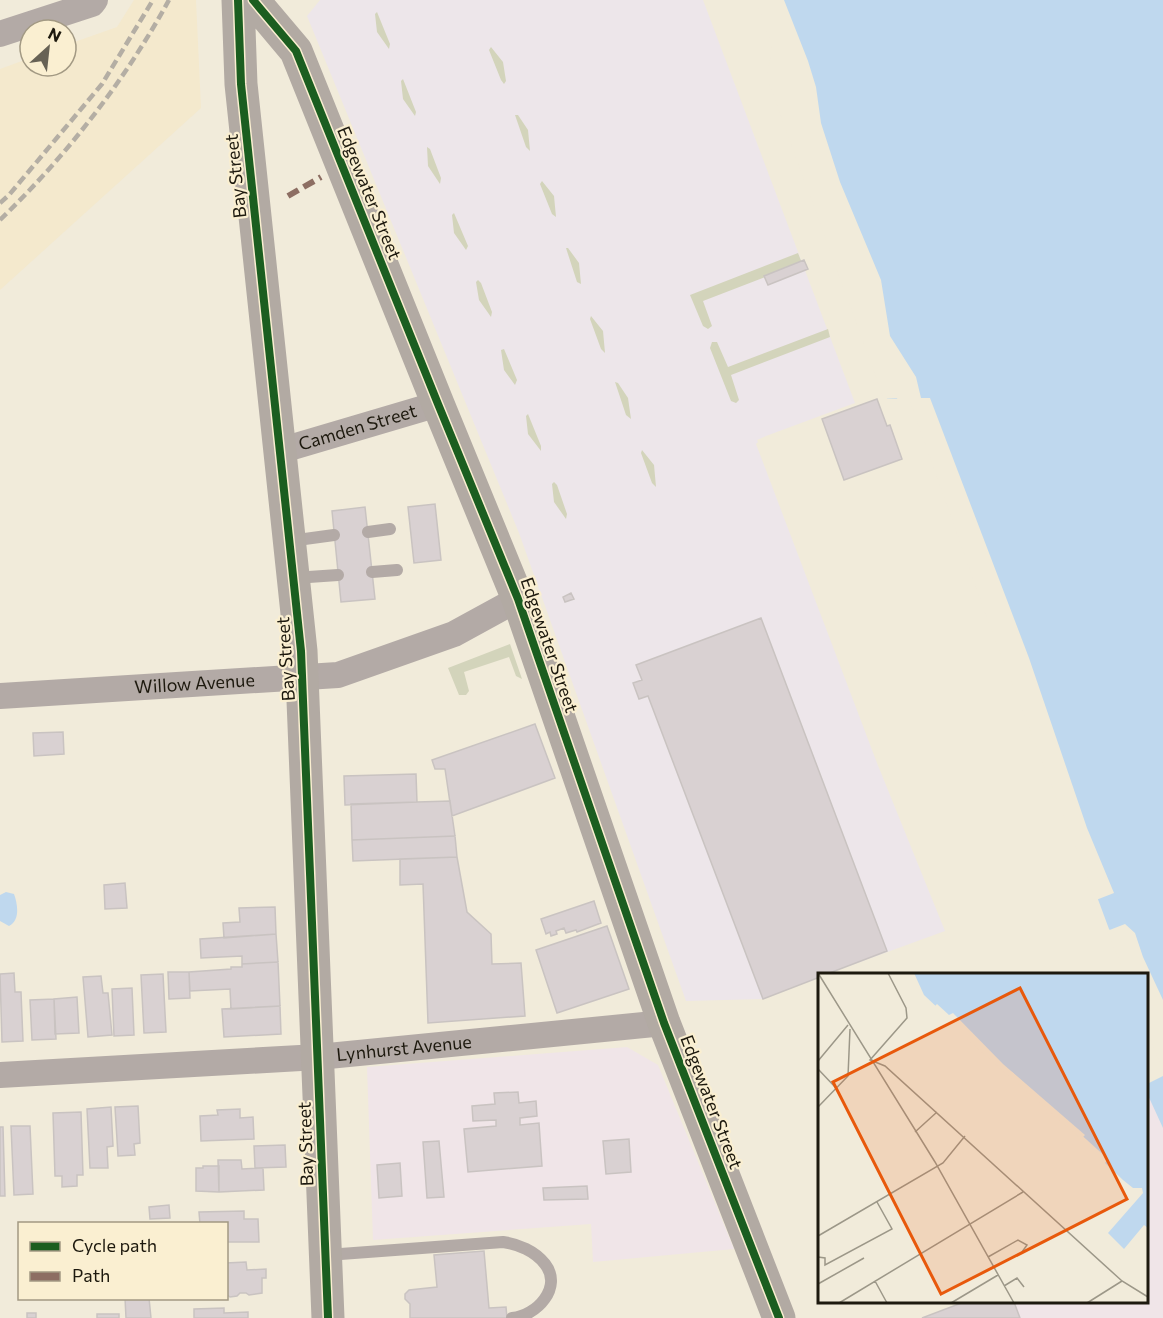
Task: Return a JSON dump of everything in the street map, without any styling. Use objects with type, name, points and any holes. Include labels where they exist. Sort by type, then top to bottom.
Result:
[{"type":"street","points":[[0,32],[92,4],[94,0]]},
{"type":"street","name":"Bay Street","points":[[238,0],[241,84],[303,679],[328,1318]]},
{"type":"street","name":"Edgewater Street","points":[[253,0],[297,51],[518,599],[664,1023],[779,1318]]},
{"type":"street","name":"Camden Street","points":[[279,451],[438,404]]},
{"type":"street","name":"Willow Avenue","points":[[0,696],[303,679],[338,675],[454,634],[518,599]]},
{"type":"street","name":"Lynhurst Avenue","points":[[0,1075],[318,1057],[664,1023]]},
{"type":"lane","points":[[368,532],[390,529]]},
{"type":"lane","points":[[289,541],[334,536]]},
{"type":"lane","points":[[372,572],[397,570]]},
{"type":"lane","points":[[294,579],[338,575]]},
{"type":"lane","points":[[326,1256],[503,1242],[520,1246],[538,1256],[546,1264],[550,1281],[548,1292],[537,1309],[528,1315],[512,1318]]},
{"type":"shaded area","points":[[134,0],[196,0],[201,108],[0,290],[0,69],[18,62],[18,78],[78,78],[78,41],[117,27]]},
{"type":"shaded area","points":[[320,0],[703,0],[855,403],[766,436],[757,440],[756,444],[877,763],[945,931],[830,973],[818,973],[818,977],[763,999],[686,1001],[519,533],[307,16]]},
{"type":"shaded area","points":[[627,1047],[658,1065],[734,1249],[593,1262],[591,1224],[373,1240],[367,1067]]},
{"type":"shaded area","points":[[1148,1093],[1163,1128],[1163,1318],[1020,1318],[1014,1303],[1148,1303]]},
{"type":"green space","points":[[377,12],[390,44],[389,49],[377,32],[375,14]]},
{"type":"green space","points":[[491,47],[503,62],[506,81],[504,84],[489,50]]},
{"type":"green space","points":[[403,79],[416,112],[415,116],[403,99],[401,81]]},
{"type":"green space","points":[[515,115],[518,115],[528,130],[530,151],[526,147]]},
{"type":"green space","points":[[427,147],[430,149],[441,178],[440,184],[428,166]]},
{"type":"green space","points":[[542,181],[554,196],[556,217],[552,214],[540,184]]},
{"type":"green space","points":[[454,213],[468,246],[466,250],[454,233],[452,215]]},
{"type":"green space","points":[[566,248],[579,263],[581,284],[577,282]]},
{"type":"green space","points":[[798,253],[802,263],[703,301],[712,326],[708,329],[703,326],[690,295]]},
{"type":"green space","points":[[478,280],[492,312],[491,317],[479,300],[476,282]]},
{"type":"green space","points":[[591,316],[603,331],[605,353],[601,349],[590,319]]},
{"type":"green space","points":[[828,329],[830,337],[731,375],[739,400],[736,403],[731,401],[710,348],[712,342],[717,342],[728,367]]},
{"type":"green space","points":[[504,349],[517,380],[515,385],[504,370],[501,350]]},
{"type":"green space","points":[[615,382],[628,398],[631,419],[626,415]]},
{"type":"green space","points":[[528,414],[541,451],[528,434],[526,416]]},
{"type":"green space","points":[[642,450],[654,465],[656,487],[652,483],[641,453]]},
{"type":"green space","points":[[554,482],[567,514],[566,519],[554,502],[552,484]]},
{"type":"green space","points":[[510,644],[522,679],[516,676],[509,657],[464,672],[469,691],[466,695],[459,695],[448,668]]},
{"type":"water","points":[[759,0],[1163,0],[1163,1062],[1148,984],[1148,973],[1145,973],[1109,929],[912,398],[887,399]]},
{"type":"water","points":[[6,892],[14,894],[17,908],[15,920],[9,926],[0,921],[0,895]]},
{"type":"water","points":[[1163,1076],[1163,1128],[1148,1095],[1148,1084]]},
{"type":"pier","points":[[756,0],[784,0],[816,87],[821,123],[840,182],[881,280],[890,336],[916,377],[921,398],[930,398],[1029,658],[1087,828],[1114,893],[1096,900],[988,621],[910,401],[898,401],[897,398],[884,399],[767,78],[772,46]]},
{"type":"pier","points":[[1125,924],[1135,933],[1143,957],[1163,1000],[1163,1065],[1160,1063],[1148,1034],[1148,973],[1125,973],[1107,931]]},
{"type":"building","points":[[804,260],[808,269],[768,285],[764,276]]},
{"type":"building","points":[[877,399],[887,426],[890,425],[902,459],[844,480],[822,419]]},
{"type":"building","points":[[435,504],[441,560],[414,563],[408,507]]},
{"type":"building","points":[[365,507],[375,599],[341,602],[332,511]]},
{"type":"building","points":[[571,593],[574,599],[565,602],[563,597]]},
{"type":"building","points":[[761,618],[887,951],[830,973],[818,973],[818,978],[763,999],[648,696],[639,699],[633,683],[642,680],[636,665]]},
{"type":"building","points":[[535,724],[555,778],[452,816],[445,769],[435,769],[432,760]]},
{"type":"building","points":[[63,732],[64,754],[34,756],[33,733]]},
{"type":"building","points":[[416,774],[417,802],[345,805],[344,776]]},
{"type":"building","points":[[450,801],[455,836],[352,840],[351,804]]},
{"type":"building","points":[[455,836],[457,857],[353,861],[352,840]]},
{"type":"building","points":[[457,857],[467,912],[491,934],[492,964],[521,963],[525,1016],[428,1023],[423,884],[400,885],[400,859]]},
{"type":"building","points":[[125,883],[127,908],[105,909],[104,885]]},
{"type":"building","points":[[594,901],[601,923],[577,932],[576,930],[566,933],[564,928],[551,936],[550,932],[546,934],[541,919]]},
{"type":"building","points":[[275,907],[276,934],[224,938],[223,923],[240,922],[239,908]]},
{"type":"building","points":[[607,926],[629,989],[557,1013],[536,950]]},
{"type":"building","points":[[276,934],[278,962],[242,964],[242,956],[201,958],[200,939]]},
{"type":"building","points":[[278,962],[280,1006],[231,1009],[230,989],[190,991],[189,972],[231,969],[231,967],[242,967],[242,964]]},
{"type":"building","points":[[168,972],[189,972],[190,998],[169,999]]},
{"type":"building","points":[[14,973],[15,992],[21,992],[23,1041],[2,1042],[0,974]]},
{"type":"building","points":[[163,974],[166,1032],[144,1033],[141,975]]},
{"type":"building","points":[[101,976],[103,993],[108,993],[112,1035],[88,1037],[83,977]]},
{"type":"building","points":[[132,988],[134,1035],[114,1036],[112,989]]},
{"type":"building","points":[[77,997],[79,1033],[55,1034],[54,999]]},
{"type":"building","points":[[54,999],[56,1039],[32,1040],[30,1000]]},
{"type":"building","points":[[280,1006],[281,1034],[224,1037],[222,1009]]},
{"type":"building","points":[[518,1092],[519,1103],[536,1101],[537,1116],[520,1118],[520,1125],[539,1123],[542,1166],[468,1172],[464,1129],[496,1126],[496,1120],[473,1121],[472,1106],[495,1104],[494,1093]]},
{"type":"building","points":[[138,1106],[140,1143],[134,1144],[135,1155],[118,1156],[115,1107]]},
{"type":"building","points":[[111,1107],[113,1146],[107,1147],[108,1168],[90,1168],[87,1109]]},
{"type":"building","points":[[240,1109],[240,1118],[253,1117],[254,1139],[201,1141],[200,1116],[218,1115],[217,1110]]},
{"type":"building","points":[[81,1112],[83,1175],[77,1175],[77,1186],[62,1187],[62,1176],[55,1176],[53,1113]]},
{"type":"building","points":[[11,1126],[30,1126],[33,1194],[14,1195]]},
{"type":"building","points":[[0,1127],[3,1127],[5,1196],[0,1196]]},
{"type":"building","points":[[629,1139],[631,1172],[606,1174],[603,1141]]},
{"type":"building","points":[[439,1141],[444,1197],[427,1198],[423,1142]]},
{"type":"building","points":[[285,1145],[286,1167],[255,1168],[254,1146]]},
{"type":"building","points":[[218,1160],[241,1160],[242,1169],[263,1168],[264,1190],[219,1192]]},
{"type":"building","points":[[400,1163],[402,1196],[379,1198],[377,1165]]},
{"type":"building","points":[[203,1166],[219,1166],[219,1192],[196,1191],[196,1168],[203,1168]]},
{"type":"building","points":[[587,1186],[588,1199],[544,1200],[543,1188]]},
{"type":"building","points":[[169,1205],[170,1218],[150,1219],[149,1207]]},
{"type":"building","points":[[244,1211],[244,1219],[258,1219],[259,1242],[228,1242],[228,1222],[200,1222],[199,1212]]},
{"type":"building","points":[[484,1251],[489,1308],[506,1307],[507,1318],[410,1318],[410,1304],[405,1299],[405,1294],[409,1290],[437,1287],[434,1255]]},
{"type":"building","points":[[246,1262],[247,1270],[266,1269],[266,1278],[262,1278],[262,1293],[228,1296],[228,1263]]},
{"type":"building","points":[[125,1300],[149,1300],[151,1318],[126,1318]]},
{"type":"building","points":[[961,1303],[1014,1303],[1020,1318],[922,1318]]},
{"type":"building","points":[[224,1308],[224,1313],[248,1312],[248,1318],[194,1318],[194,1309]]},
{"type":"building","points":[[27,1313],[36,1313],[36,1318],[27,1318]]},
{"type":"building","points":[[97,1314],[119,1314],[119,1318],[97,1318]]},
{"type":"railway","points":[[0,203],[102,84],[153,0]]},
{"type":"railway","points":[[0,220],[48,170],[93,116],[133,60],[169,0]]},
{"type":"marked path","points":[[288,196],[321,177]]},
{"type":"cycle path","points":[[238,0],[241,84],[301,651],[328,1318]]},
{"type":"cycle path","points":[[253,0],[296,51],[518,599],[664,1023],[779,1318]]}]
